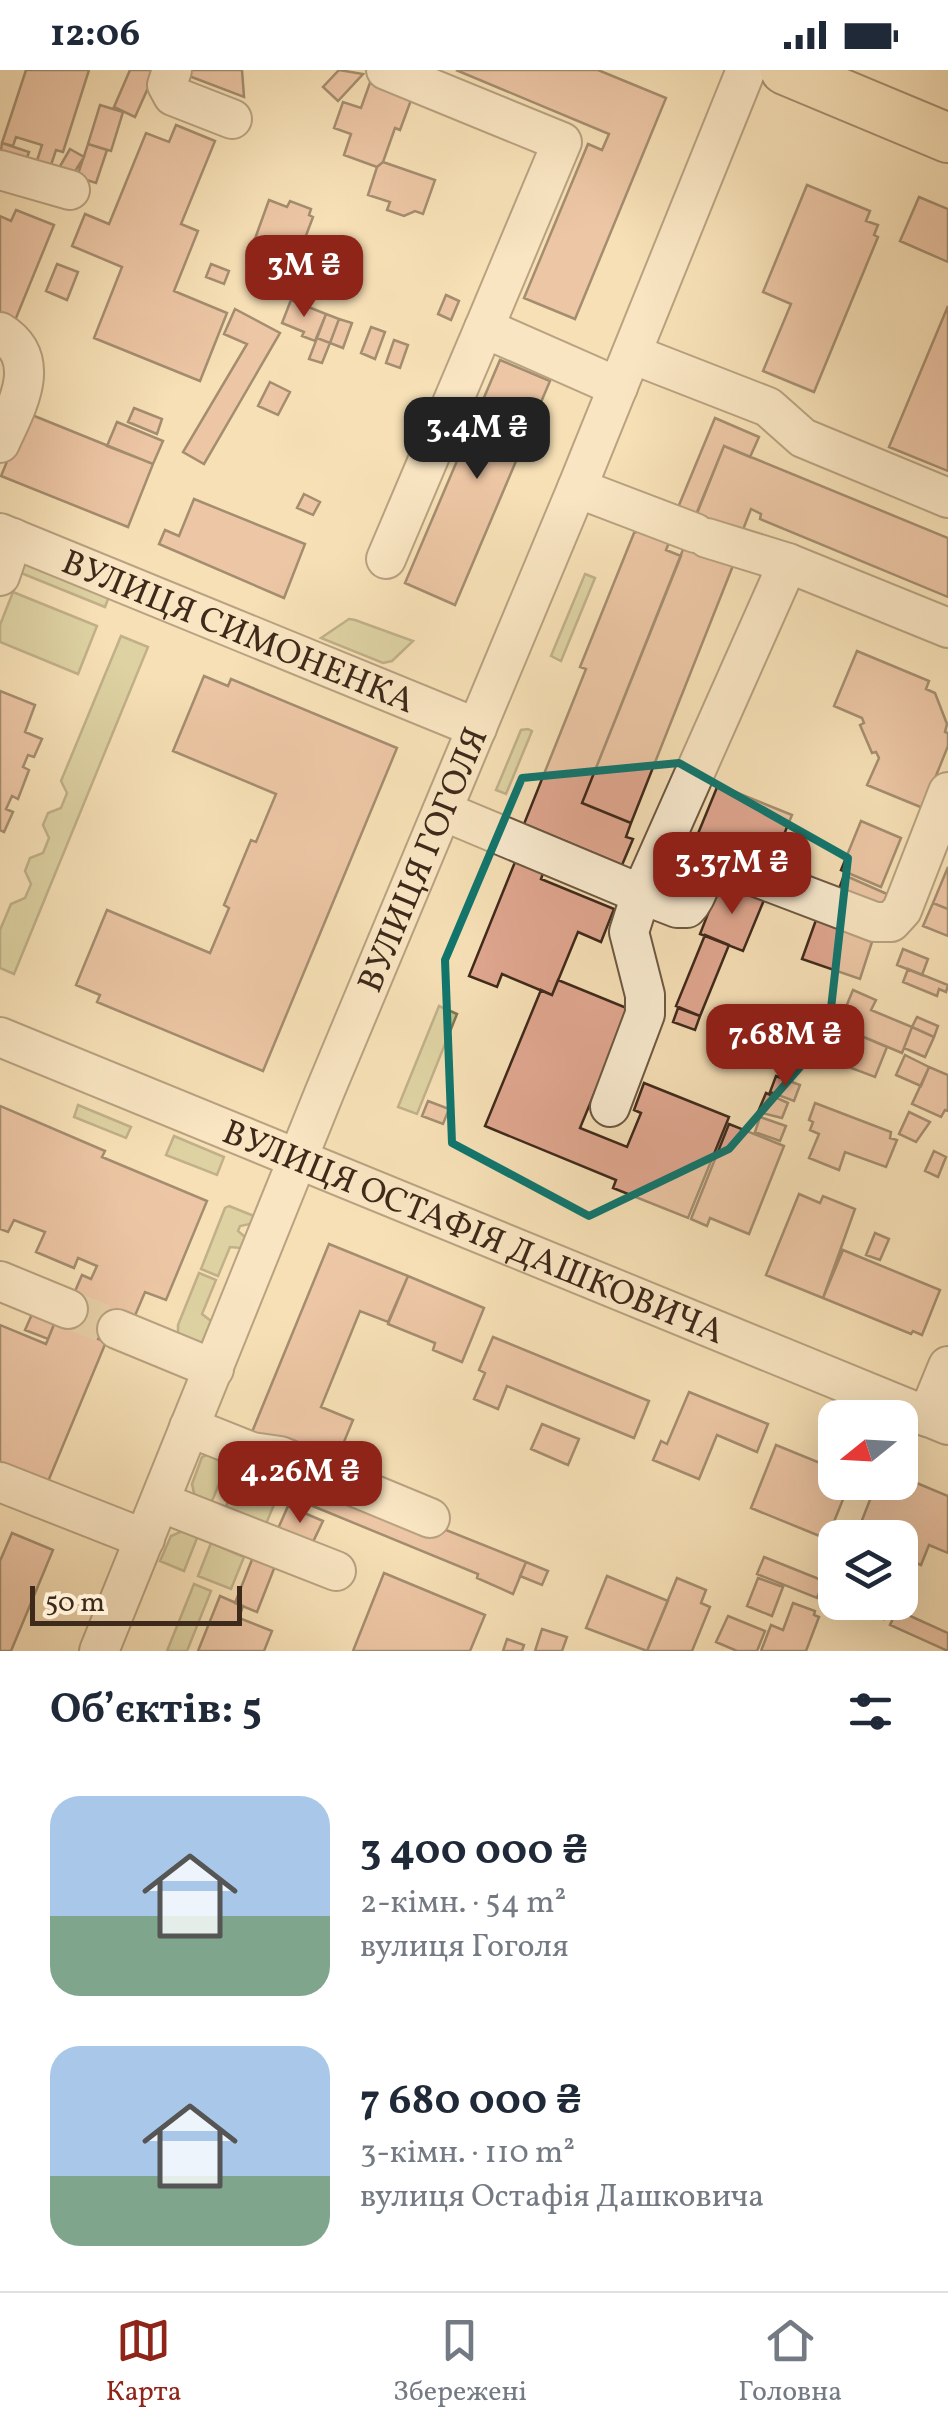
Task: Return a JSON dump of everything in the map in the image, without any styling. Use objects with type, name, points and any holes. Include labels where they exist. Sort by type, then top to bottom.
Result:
[{"type":"main road","points":[[785,70],[948,138]]},
{"type":"street","points":[[172,70],[167,85],[173,96],[232,120]]},
{"type":"street","name":"ВУЛИЦЯ ГОГОЛЯ","points":[[99,1651],[746,70]]},
{"type":"street","points":[[386,560],[562,142],[395,72]]},
{"type":"street","points":[[0,170],[70,190]]},
{"type":"street","points":[[484,328],[768,407],[802,438],[948,498]]},
{"type":"street","points":[[0,332],[16,345],[26,368],[22,392],[0,443]]},
{"type":"street","points":[[577,488],[746,553],[788,563],[948,628]]},
{"type":"street","points":[[0,576],[7,536]]},
{"type":"street","name":"ВУЛИЦЯ СИМОНЕНКА","points":[[7,536],[477,728]]},
{"type":"street","points":[[610,1107],[646,1014],[646,995],[630,932],[642,894],[788,563]]},
{"type":"street","points":[[443,811],[677,908],[687,908],[694,901],[712,864],[722,864],[875,922],[892,922],[902,910],[948,792]]},
{"type":"street","name":"ВУЛИЦЯ ОСТАФІЯ ДАШКОВИЧА","points":[[0,1037],[938,1421]]},
{"type":"street","points":[[0,1281],[68,1309]]},
{"type":"street","points":[[117,1329],[214,1368]]},
{"type":"street","points":[[938,1421],[948,1366]]},
{"type":"street","points":[[189,1427],[252,1452],[280,1456],[430,1518]]},
{"type":"street","points":[[0,1482],[145,1539]]},
{"type":"street","points":[[160,1502],[336,1571]]},
{"type":"highlighted area","points":[[679,763],[848,858],[828,1035],[729,1149],[589,1216],[452,1143],[445,960],[522,778]]},
{"type":"green space","points":[[26,560],[110,594],[105,607],[21,573]]},
{"type":"green space","points":[[585,574],[595,578],[561,661],[551,656]]},
{"type":"green space","points":[[13,592],[97,626],[78,674],[0,642],[0,625]]},
{"type":"green space","points":[[349,619],[413,641],[392,661],[383,663],[321,638]]},
{"type":"green space","points":[[121,636],[148,647],[14,974],[0,968],[0,930],[11,904],[25,898],[31,884],[25,871],[30,858],[43,853],[49,838],[43,825],[48,813],[61,808],[67,793],[61,781]]},
{"type":"green space","points":[[521,730],[532,731],[506,794],[496,790]]},
{"type":"green space","points":[[439,1006],[457,1014],[417,1114],[398,1107]]},
{"type":"green space","points":[[78,1105],[131,1127],[126,1138],[74,1117]]},
{"type":"green space","points":[[174,1136],[224,1157],[217,1175],[166,1155]]},
{"type":"green space","points":[[229,1206],[254,1216],[250,1224],[240,1226],[238,1231],[245,1237],[241,1248],[230,1247],[218,1276],[201,1269]]},
{"type":"green space","points":[[199,1273],[216,1280],[202,1314],[211,1321],[201,1345],[178,1335],[178,1325]]},
{"type":"green space","points":[[214,1452],[230,1457],[210,1506],[195,1498],[192,1484],[202,1457]]},
{"type":"green space","points":[[245,1459],[286,1476],[263,1531],[223,1514]]},
{"type":"green space","points":[[185,1530],[199,1533],[184,1571],[160,1561],[171,1536]]},
{"type":"green space","points":[[211,1543],[244,1557],[231,1589],[198,1576]]},
{"type":"green space","points":[[194,1584],[211,1591],[187,1651],[167,1651]]},
{"type":"building","points":[[26,70],[89,70],[63,152],[56,150],[49,171],[35,167],[42,145],[16,137],[13,146],[2,143]]},
{"type":"building","points":[[130,70],[156,70],[135,117],[114,107]]},
{"type":"building","points":[[242,70],[244,97],[181,73]]},
{"type":"building","points":[[339,70],[363,74],[338,101],[323,87]]},
{"type":"building","points":[[456,70],[598,70],[666,98],[575,319],[524,298],[588,144],[602,150],[609,134]]},
{"type":"building","points":[[372,77],[414,92],[400,130],[395,128],[383,162],[377,167],[344,155],[351,134],[334,128],[343,102],[361,108]]},
{"type":"building","points":[[100,105],[123,112],[111,151],[88,144]]},
{"type":"building","points":[[176,125],[215,141],[181,224],[198,231],[174,291],[227,313],[200,381],[94,338],[122,267],[72,246],[85,214],[109,224],[146,133],[169,142]]},
{"type":"building","points":[[2,143],[29,152],[24,166],[0,158]]},
{"type":"building","points":[[88,144],[107,150],[96,183],[77,177]]},
{"type":"building","points":[[70,149],[84,157],[69,181],[56,173]]},
{"type":"building","points":[[383,162],[435,180],[423,214],[415,211],[404,216],[387,210],[390,202],[368,195],[377,167]]},
{"type":"building","points":[[807,185],[870,211],[866,221],[878,225],[874,235],[878,237],[814,392],[763,371],[791,304],[763,292]]},
{"type":"building","points":[[919,197],[948,209],[948,262],[900,241]]},
{"type":"building","points":[[269,200],[287,207],[290,201],[311,209],[309,215],[313,217],[299,254],[284,248],[280,258],[252,247]]},
{"type":"building","points":[[16,210],[54,225],[14,323],[0,318],[0,216],[11,221]]},
{"type":"building","points":[[319,240],[344,249],[333,279],[309,270]]},
{"type":"building","points":[[57,264],[78,272],[67,300],[46,291]]},
{"type":"building","points":[[211,264],[229,271],[224,284],[206,277]]},
{"type":"building","points":[[446,295],[459,301],[451,320],[438,314]]},
{"type":"building","points":[[291,300],[326,314],[315,341],[282,323]]},
{"type":"building","points":[[948,306],[948,471],[889,447]]},
{"type":"building","points":[[235,309],[280,333],[204,464],[183,452],[247,344],[224,334]]},
{"type":"building","points":[[326,314],[339,319],[330,343],[317,338]]},
{"type":"building","points":[[339,319],[352,323],[343,348],[330,343]]},
{"type":"building","points":[[371,327],[385,332],[375,359],[361,353]]},
{"type":"building","points":[[317,338],[330,343],[322,363],[309,359]]},
{"type":"building","points":[[394,340],[408,345],[400,368],[386,363]]},
{"type":"building","points":[[500,360],[550,381],[455,605],[405,583]]},
{"type":"building","points":[[270,382],[290,392],[278,415],[258,406]]},
{"type":"building","points":[[134,408],[162,419],[157,434],[128,422]]},
{"type":"building","points":[[27,413],[153,464],[128,527],[1,476]]},
{"type":"building","points":[[715,418],[759,437],[750,457],[724,446],[695,517],[677,510]]},
{"type":"building","points":[[117,422],[163,441],[153,464],[107,446]]},
{"type":"building","points":[[724,446],[948,538],[948,597],[760,519],[761,514],[751,509],[739,540],[694,521]]},
{"type":"building","points":[[304,494],[320,502],[313,515],[297,508]]},
{"type":"building","points":[[194,499],[305,544],[284,598],[159,544],[165,530],[179,536]]},
{"type":"building","points":[[645,528],[671,538],[666,550],[681,556],[582,803],[631,823],[626,837],[633,839],[622,865],[524,824],[586,669],[580,667],[634,533]]},
{"type":"building","points":[[686,542],[736,558],[631,823],[582,803]]},
{"type":"building","points":[[857,651],[929,681],[926,689],[935,693],[947,724],[948,746],[923,808],[867,785],[879,758],[876,752],[872,753],[860,725],[864,723],[862,718],[834,706]]},
{"type":"building","points":[[204,676],[228,686],[231,679],[397,748],[263,1071],[97,1002],[100,995],[76,985],[107,910],[210,953],[229,908],[224,905],[251,840],[256,842],[276,794],[173,751]]},
{"type":"building","points":[[0,691],[35,705],[25,732],[42,739],[34,757],[28,755],[23,767],[29,770],[18,799],[12,796],[6,809],[13,812],[4,832],[0,830]]},
{"type":"building","points":[[718,785],[792,815],[771,866],[697,836]]},
{"type":"building","points":[[861,821],[901,838],[881,887],[841,870]]},
{"type":"building","points":[[517,857],[545,868],[541,879],[614,909],[601,942],[578,932],[552,995],[502,974],[497,987],[469,976]]},
{"type":"building","points":[[948,867],[948,909],[933,903]]},
{"type":"building","points":[[844,875],[887,894],[882,907],[839,889]]},
{"type":"building","points":[[720,883],[764,900],[743,951],[700,934]]},
{"type":"building","points":[[933,903],[948,909],[948,936],[923,926]]},
{"type":"building","points":[[816,920],[872,942],[860,979],[802,959]]},
{"type":"building","points":[[705,935],[729,945],[700,1016],[676,1006]]},
{"type":"building","points":[[903,949],[928,959],[922,975],[897,965]]},
{"type":"building","points":[[908,969],[948,985],[946,992],[939,989],[937,996],[903,982]]},
{"type":"building","points":[[558,980],[629,1009],[580,1128],[627,1147],[641,1113],[634,1110],[644,1083],[729,1117],[688,1218],[613,1188],[616,1180],[485,1126],[541,990],[552,995]]},
{"type":"building","points":[[853,990],[876,1000],[871,1010],[912,1027],[902,1053],[847,1030],[850,1022],[841,1019]]},
{"type":"building","points":[[678,1008],[700,1016],[695,1030],[673,1022]]},
{"type":"building","points":[[786,1014],[825,1030],[810,1065],[797,1060],[792,1072],[766,1061]]},
{"type":"building","points":[[917,1017],[938,1026],[934,1037],[912,1027]]},
{"type":"building","points":[[912,1027],[934,1037],[925,1057],[904,1048]]},
{"type":"building","points":[[859,1035],[887,1047],[875,1077],[846,1066]]},
{"type":"building","points":[[905,1055],[929,1067],[921,1086],[896,1075]]},
{"type":"building","points":[[929,1067],[948,1075],[948,1111],[941,1117],[912,1104]]},
{"type":"building","points":[[776,1076],[800,1085],[794,1101],[770,1092]]},
{"type":"building","points":[[766,1093],[788,1103],[782,1118],[758,1112]]},
{"type":"building","points":[[428,1101],[449,1109],[443,1124],[422,1116]]},
{"type":"building","points":[[815,1103],[891,1132],[890,1138],[897,1140],[886,1167],[845,1152],[839,1170],[809,1158],[819,1134],[810,1130]]},
{"type":"building","points":[[0,1106],[105,1151],[102,1157],[207,1201],[166,1300],[145,1292],[131,1325],[114,1338],[64,1317],[82,1275],[91,1279],[97,1266],[78,1258],[74,1268],[36,1252],[45,1232],[14,1220],[8,1232],[0,1229]]},
{"type":"building","points":[[909,1112],[930,1122],[916,1142],[899,1134]]},
{"type":"building","points":[[760,1117],[786,1126],[780,1141],[755,1132]]},
{"type":"building","points":[[729,1124],[784,1146],[749,1234],[710,1218],[707,1226],[691,1219]]},
{"type":"building","points":[[934,1151],[946,1157],[938,1177],[925,1171]]},
{"type":"building","points":[[799,1194],[820,1203],[823,1196],[855,1209],[823,1298],[766,1275]]},
{"type":"building","points":[[875,1233],[889,1239],[880,1260],[866,1255]]},
{"type":"building","points":[[329,1244],[408,1276],[388,1322],[360,1311],[321,1407],[353,1420],[334,1466],[252,1432]]},
{"type":"building","points":[[843,1250],[940,1290],[922,1335],[823,1298]]},
{"type":"building","points":[[408,1276],[484,1308],[462,1362],[433,1350],[435,1343],[388,1324]]},
{"type":"building","points":[[33,1312],[55,1322],[48,1339],[25,1330]]},
{"type":"building","points":[[55,1322],[106,1342],[47,1484],[0,1465],[0,1325],[46,1344]]},
{"type":"building","points":[[493,1337],[649,1401],[634,1438],[507,1386],[498,1409],[474,1399],[485,1373],[479,1370]]},
{"type":"building","points":[[689,1392],[768,1424],[757,1452],[717,1435],[699,1479],[653,1460],[661,1441],[667,1444]]},
{"type":"building","points":[[542,1424],[579,1439],[568,1465],[531,1449]]},
{"type":"building","points":[[776,1445],[818,1462],[818,1500],[843,1500],[835,1520],[818,1520],[818,1535],[751,1508]]},
{"type":"building","points":[[291,1468],[526,1562],[513,1594],[477,1578],[478,1574],[281,1493]]},
{"type":"building","points":[[918,1484],[948,1496],[948,1553],[929,1545],[921,1565],[918,1520],[862,1520],[870,1500],[918,1500]]},
{"type":"building","points":[[288,1506],[323,1521],[311,1546],[277,1531]]},
{"type":"building","points":[[12,1533],[53,1550],[11,1651],[0,1651],[0,1561]]},
{"type":"building","points":[[255,1552],[277,1561],[257,1612],[235,1603]]},
{"type":"building","points":[[764,1557],[818,1579],[818,1596],[817,1598],[757,1574]]},
{"type":"building","points":[[526,1562],[548,1571],[542,1585],[520,1576]]},
{"type":"building","points":[[384,1573],[485,1615],[470,1651],[353,1651]]},
{"type":"building","points":[[607,1576],[668,1601],[647,1651],[586,1628]]},
{"type":"building","points":[[677,1578],[706,1590],[701,1603],[710,1607],[692,1651],[647,1651]]},
{"type":"building","points":[[758,1578],[783,1587],[772,1616],[747,1606]]},
{"type":"building","points":[[220,1596],[243,1606],[239,1618],[272,1631],[264,1651],[198,1651]]},
{"type":"building","points":[[793,1603],[815,1611],[818,1617],[806,1651],[761,1651],[771,1625],[783,1630]]},
{"type":"building","points":[[728,1616],[765,1631],[757,1651],[737,1651],[716,1642]]},
{"type":"building","points":[[918,1619],[948,1633],[948,1651],[890,1625],[892,1620]]},
{"type":"building","points":[[542,1629],[567,1637],[562,1651],[535,1651]]},
{"type":"building","points":[[507,1639],[524,1645],[522,1651],[503,1651]]},
{"type":"tunnel","points":[[68,1309],[117,1329]]}]
